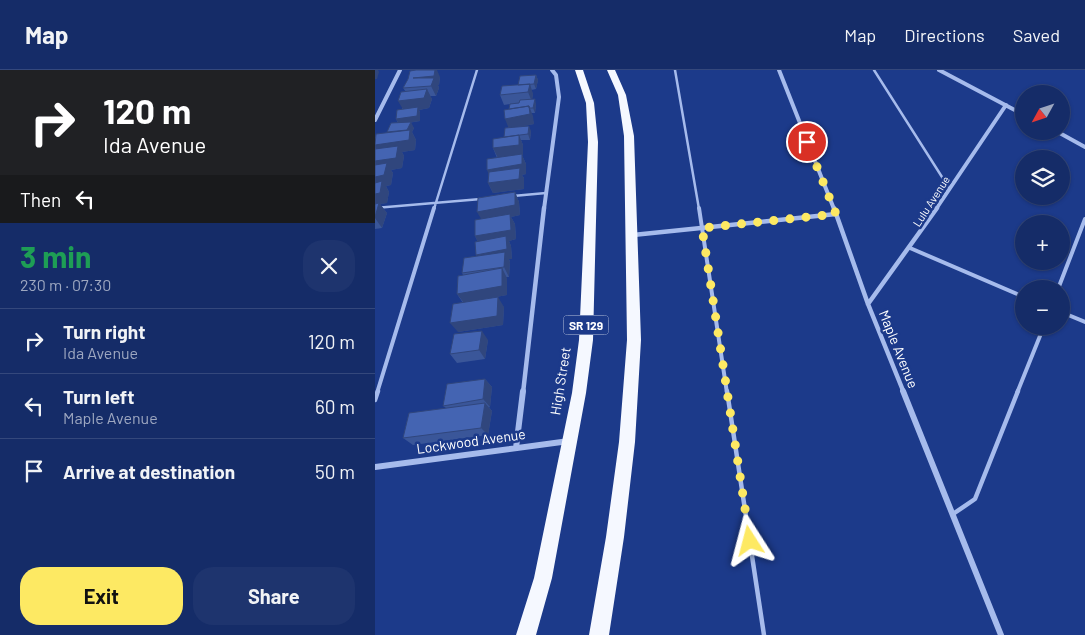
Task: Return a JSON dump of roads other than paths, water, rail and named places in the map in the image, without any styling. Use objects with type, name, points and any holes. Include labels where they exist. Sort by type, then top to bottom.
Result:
[{"type":"highway","name":"High Street","points":[[526,635],[543,578],[579,393],[586,340],[593,142],[590,103],[579,70]]},
{"type":"highway","points":[[599,635],[615,537],[627,442],[634,340],[629,136],[622,95],[611,70]]},
{"type":"street","points":[[375,120],[401,70]]},
{"type":"street","points":[[516,448],[559,97],[556,75],[552,70]]},
{"type":"street","name":"Maple Avenue","points":[[779,70],[836,214],[868,304],[1001,635]]},
{"type":"street","points":[[939,70],[1015,110]]},
{"type":"street","name":"Lulu Avenue","points":[[868,304],[910,248],[1005,105]]},
{"type":"street","points":[[1070,138],[1085,146]]},
{"type":"street","points":[[632,235],[836,214]]},
{"type":"street","name":"Lockwood Avenue","points":[[375,467],[569,441]]},
{"type":"lane","points":[[375,400],[477,70]]},
{"type":"lane","points":[[675,70],[702,228],[764,635]]},
{"type":"lane","points":[[874,70],[949,188]]},
{"type":"lane","points":[[512,196],[546,193]]},
{"type":"lane","points":[[375,208],[483,198]]},
{"type":"lane","points":[[1061,280],[1085,219]]},
{"type":"lane","points":[[910,248],[1015,292]]},
{"type":"lane","points":[[1070,316],[1085,322]]},
{"type":"lane","points":[[953,514],[975,499],[1040,335]]}]
